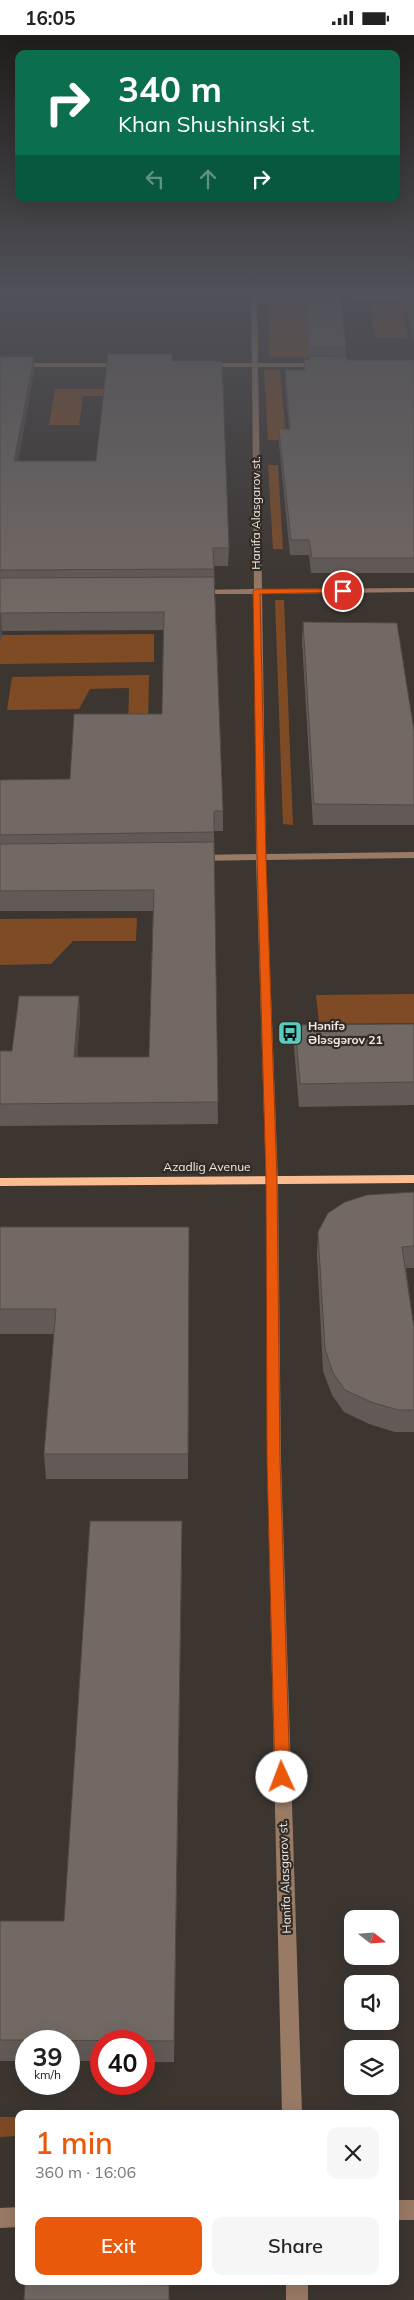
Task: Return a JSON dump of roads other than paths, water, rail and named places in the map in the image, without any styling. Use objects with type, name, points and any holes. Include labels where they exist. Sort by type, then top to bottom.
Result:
[{"type":"main road","name":"Azadlig Avenue","points":[[0,1182],[414,1179]]},
{"type":"street","name":"Hanifa Alasgarov st.","points":[[254,397],[261,857],[272,1181],[274,1461],[292,2110]]},
{"type":"street","points":[[186,592],[414,590]]},
{"type":"street","points":[[184,858],[414,855]]},
{"type":"street","points":[[399,2210],[414,2209]]},
{"type":"street","points":[[0,2218],[15,2217]]},
{"type":"street","points":[[297,2285],[297,2300]]},
{"type":"place","name":"Hənifə Ələsgərov 21","points":[[290,1033]]}]
